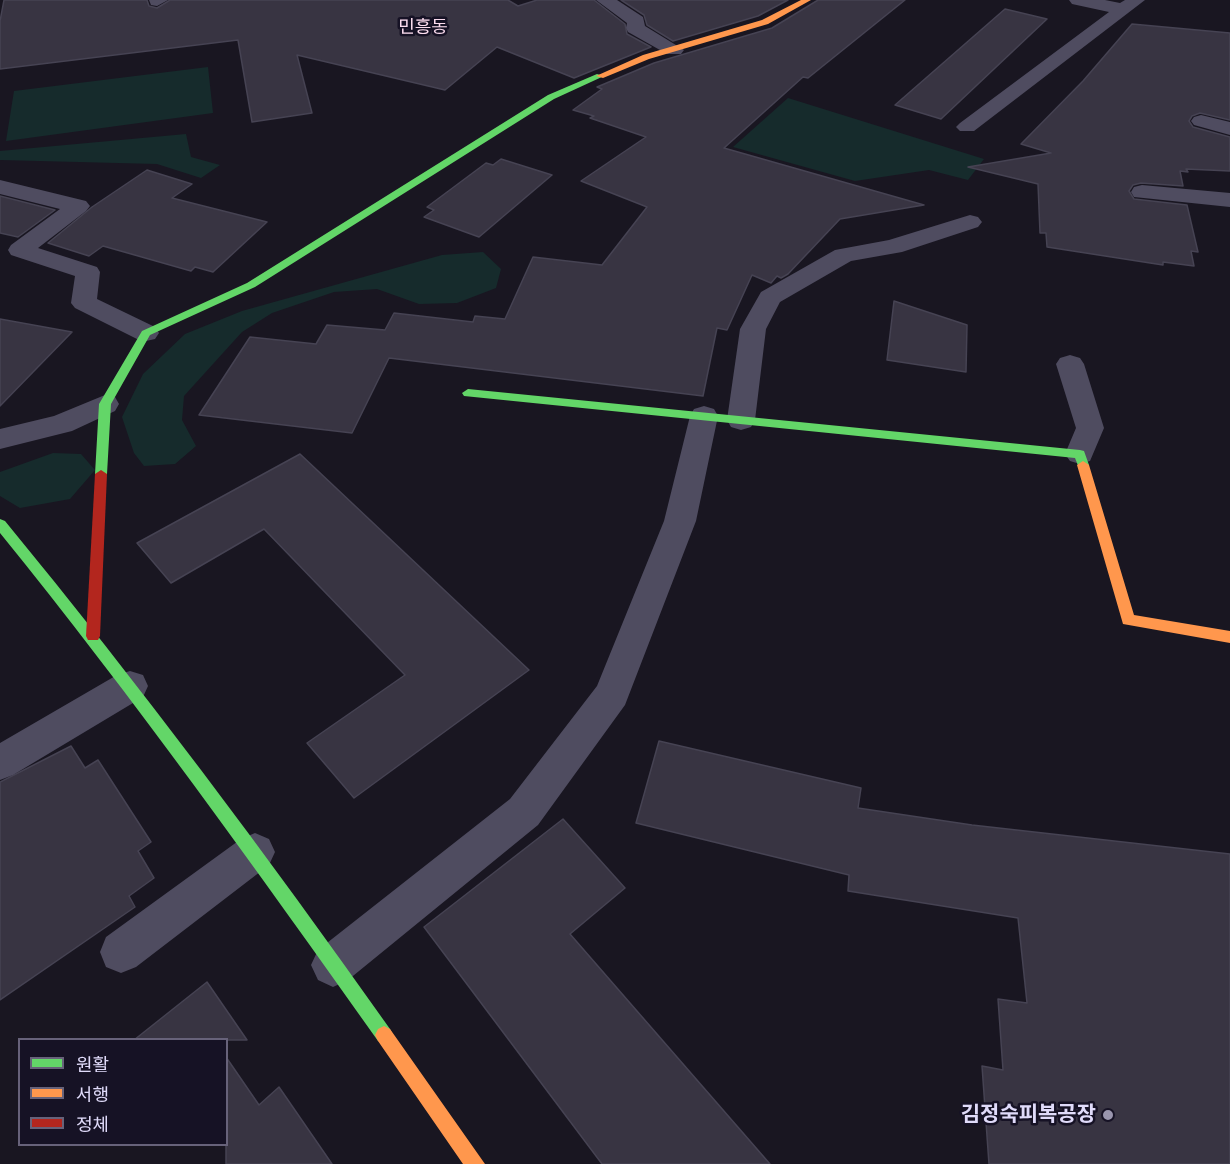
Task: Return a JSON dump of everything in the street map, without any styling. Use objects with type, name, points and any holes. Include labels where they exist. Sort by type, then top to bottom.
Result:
[{"type":"street","points":[[605,0],[637,21],[635,28],[674,50]]},
{"type":"street","points":[[93,636],[105,404],[147,333],[251,285],[551,97],[609,71],[765,22],[807,0]]},
{"type":"street","points":[[1078,0],[1129,5]]},
{"type":"street","points":[[967,127],[1129,5]]},
{"type":"street","points":[[1201,121],[1230,129]]},
{"type":"street","points":[[0,187],[78,206],[20,250],[88,272],[84,303],[147,333]]},
{"type":"street","points":[[1142,192],[1230,200]]},
{"type":"street","points":[[741,420],[753,329],[770,297],[810,272],[844,255],[893,247],[970,222]]},
{"type":"street","points":[[1070,364],[1090,428],[1080,454],[1128,620],[1230,637]]},
{"type":"street","points":[[468,393],[1080,454]]},
{"type":"street","points":[[0,439],[62,423],[105,404]]},
{"type":"street","points":[[333,965],[524,812],[612,694],[680,521],[704,416]]},
{"type":"street","points":[[0,524],[93,636],[255,852],[475,1164]]},
{"type":"street","points":[[0,763],[130,687]]},
{"type":"street","points":[[121,952],[255,852]]},
{"type":"green space","points":[[208,67],[213,113],[6,141],[14,91]]},
{"type":"green space","points":[[788,98],[984,159],[968,180],[929,170],[855,181],[733,147]]},
{"type":"green space","points":[[186,134],[191,157],[220,165],[201,178],[157,164],[0,160],[0,151]]},
{"type":"green space","points":[[483,252],[501,269],[496,288],[457,303],[419,304],[377,289],[334,292],[272,313],[242,332],[184,396],[182,420],[196,446],[175,464],[144,466],[134,453],[122,417],[143,374],[185,334],[242,311],[442,255]]},
{"type":"green space","points":[[53,453],[81,454],[95,470],[70,499],[20,508],[0,496],[0,472]]},
{"type":"building","points":[[4,0],[147,0],[149,6],[157,8],[170,0],[508,0],[518,6],[537,0],[594,0],[625,24],[627,34],[651,47],[574,78],[497,47],[445,90],[297,55],[312,113],[252,122],[238,40],[0,69],[0,21]]},
{"type":"building","points":[[621,0],[788,0],[758,16],[673,41],[647,25],[644,15]]},
{"type":"building","points":[[818,0],[905,0],[808,78],[803,77],[724,148],[924,205],[840,219],[788,274],[781,278],[777,276],[771,283],[752,275],[727,330],[717,328],[703,396],[389,358],[352,433],[199,415],[250,337],[316,344],[327,325],[385,330],[394,313],[473,322],[475,316],[505,319],[533,257],[602,265],[647,207],[581,181],[646,137],[573,110],[602,89],[597,87],[654,63],[772,28]]},
{"type":"building","points":[[1005,9],[1047,19],[941,119],[895,105]]},
{"type":"building","points":[[1132,24],[1230,33],[1230,120],[1200,113],[1192,116],[1189,121],[1193,127],[1230,137],[1230,171],[1186,169],[1188,172],[1180,171],[1183,186],[1141,183],[1133,185],[1129,191],[1134,199],[1187,205],[1198,252],[1191,251],[1194,266],[1163,262],[1163,265],[1047,247],[1046,233],[1040,233],[1038,184],[968,167],[1051,153],[1021,144],[1083,81]]},
{"type":"building","points":[[501,159],[552,175],[479,237],[424,217],[434,210],[427,207],[486,163],[493,165]]},
{"type":"building","points":[[147,170],[192,184],[172,198],[267,222],[213,272],[195,267],[191,271],[103,246],[89,256],[48,243],[92,207]]},
{"type":"building","points":[[0,196],[55,210],[18,237],[0,233]]},
{"type":"building","points":[[894,301],[967,325],[966,372],[887,360]]},
{"type":"building","points":[[0,319],[72,332],[0,406]]},
{"type":"building","points":[[300,454],[529,670],[354,798],[307,743],[405,675],[264,529],[171,583],[137,543]]},
{"type":"building","points":[[659,741],[861,788],[858,808],[972,825],[1230,854],[1230,1164],[989,1164],[982,1066],[1003,1070],[998,999],[1027,1003],[1018,918],[848,891],[849,875],[636,823]]},
{"type":"building","points":[[71,746],[85,768],[98,760],[151,842],[138,851],[154,878],[129,896],[135,907],[0,1000],[0,782]]},
{"type":"building","points":[[563,819],[625,888],[570,934],[770,1164],[602,1164],[424,927]]},
{"type":"building","points":[[207,982],[247,1040],[228,1040],[228,1038],[137,1038]]},
{"type":"building","points":[[228,1060],[259,1105],[279,1087],[332,1164],[226,1164]]},
{"type":"traffic: fast","points":[[101,474],[105,404],[146,333],[251,285],[551,97],[600,76]]},
{"type":"traffic: fast","points":[[468,393],[1080,454],[1083,465]]},
{"type":"traffic: fast","points":[[0,524],[149,712],[384,1035]]},
{"type":"traffic: slow","points":[[600,76],[646,57],[765,22],[807,0]]},
{"type":"traffic: slow","points":[[1083,465],[1128,620],[1230,637]]},
{"type":"traffic: slow","points":[[384,1035],[475,1164]]},
{"type":"traffic: jam","points":[[93,636],[101,474]]},
{"type":"place","name":"김정숙피복공장","points":[[1108,1115]]},
{"type":"district","name":"민흥동","points":[[423,28]]}]
